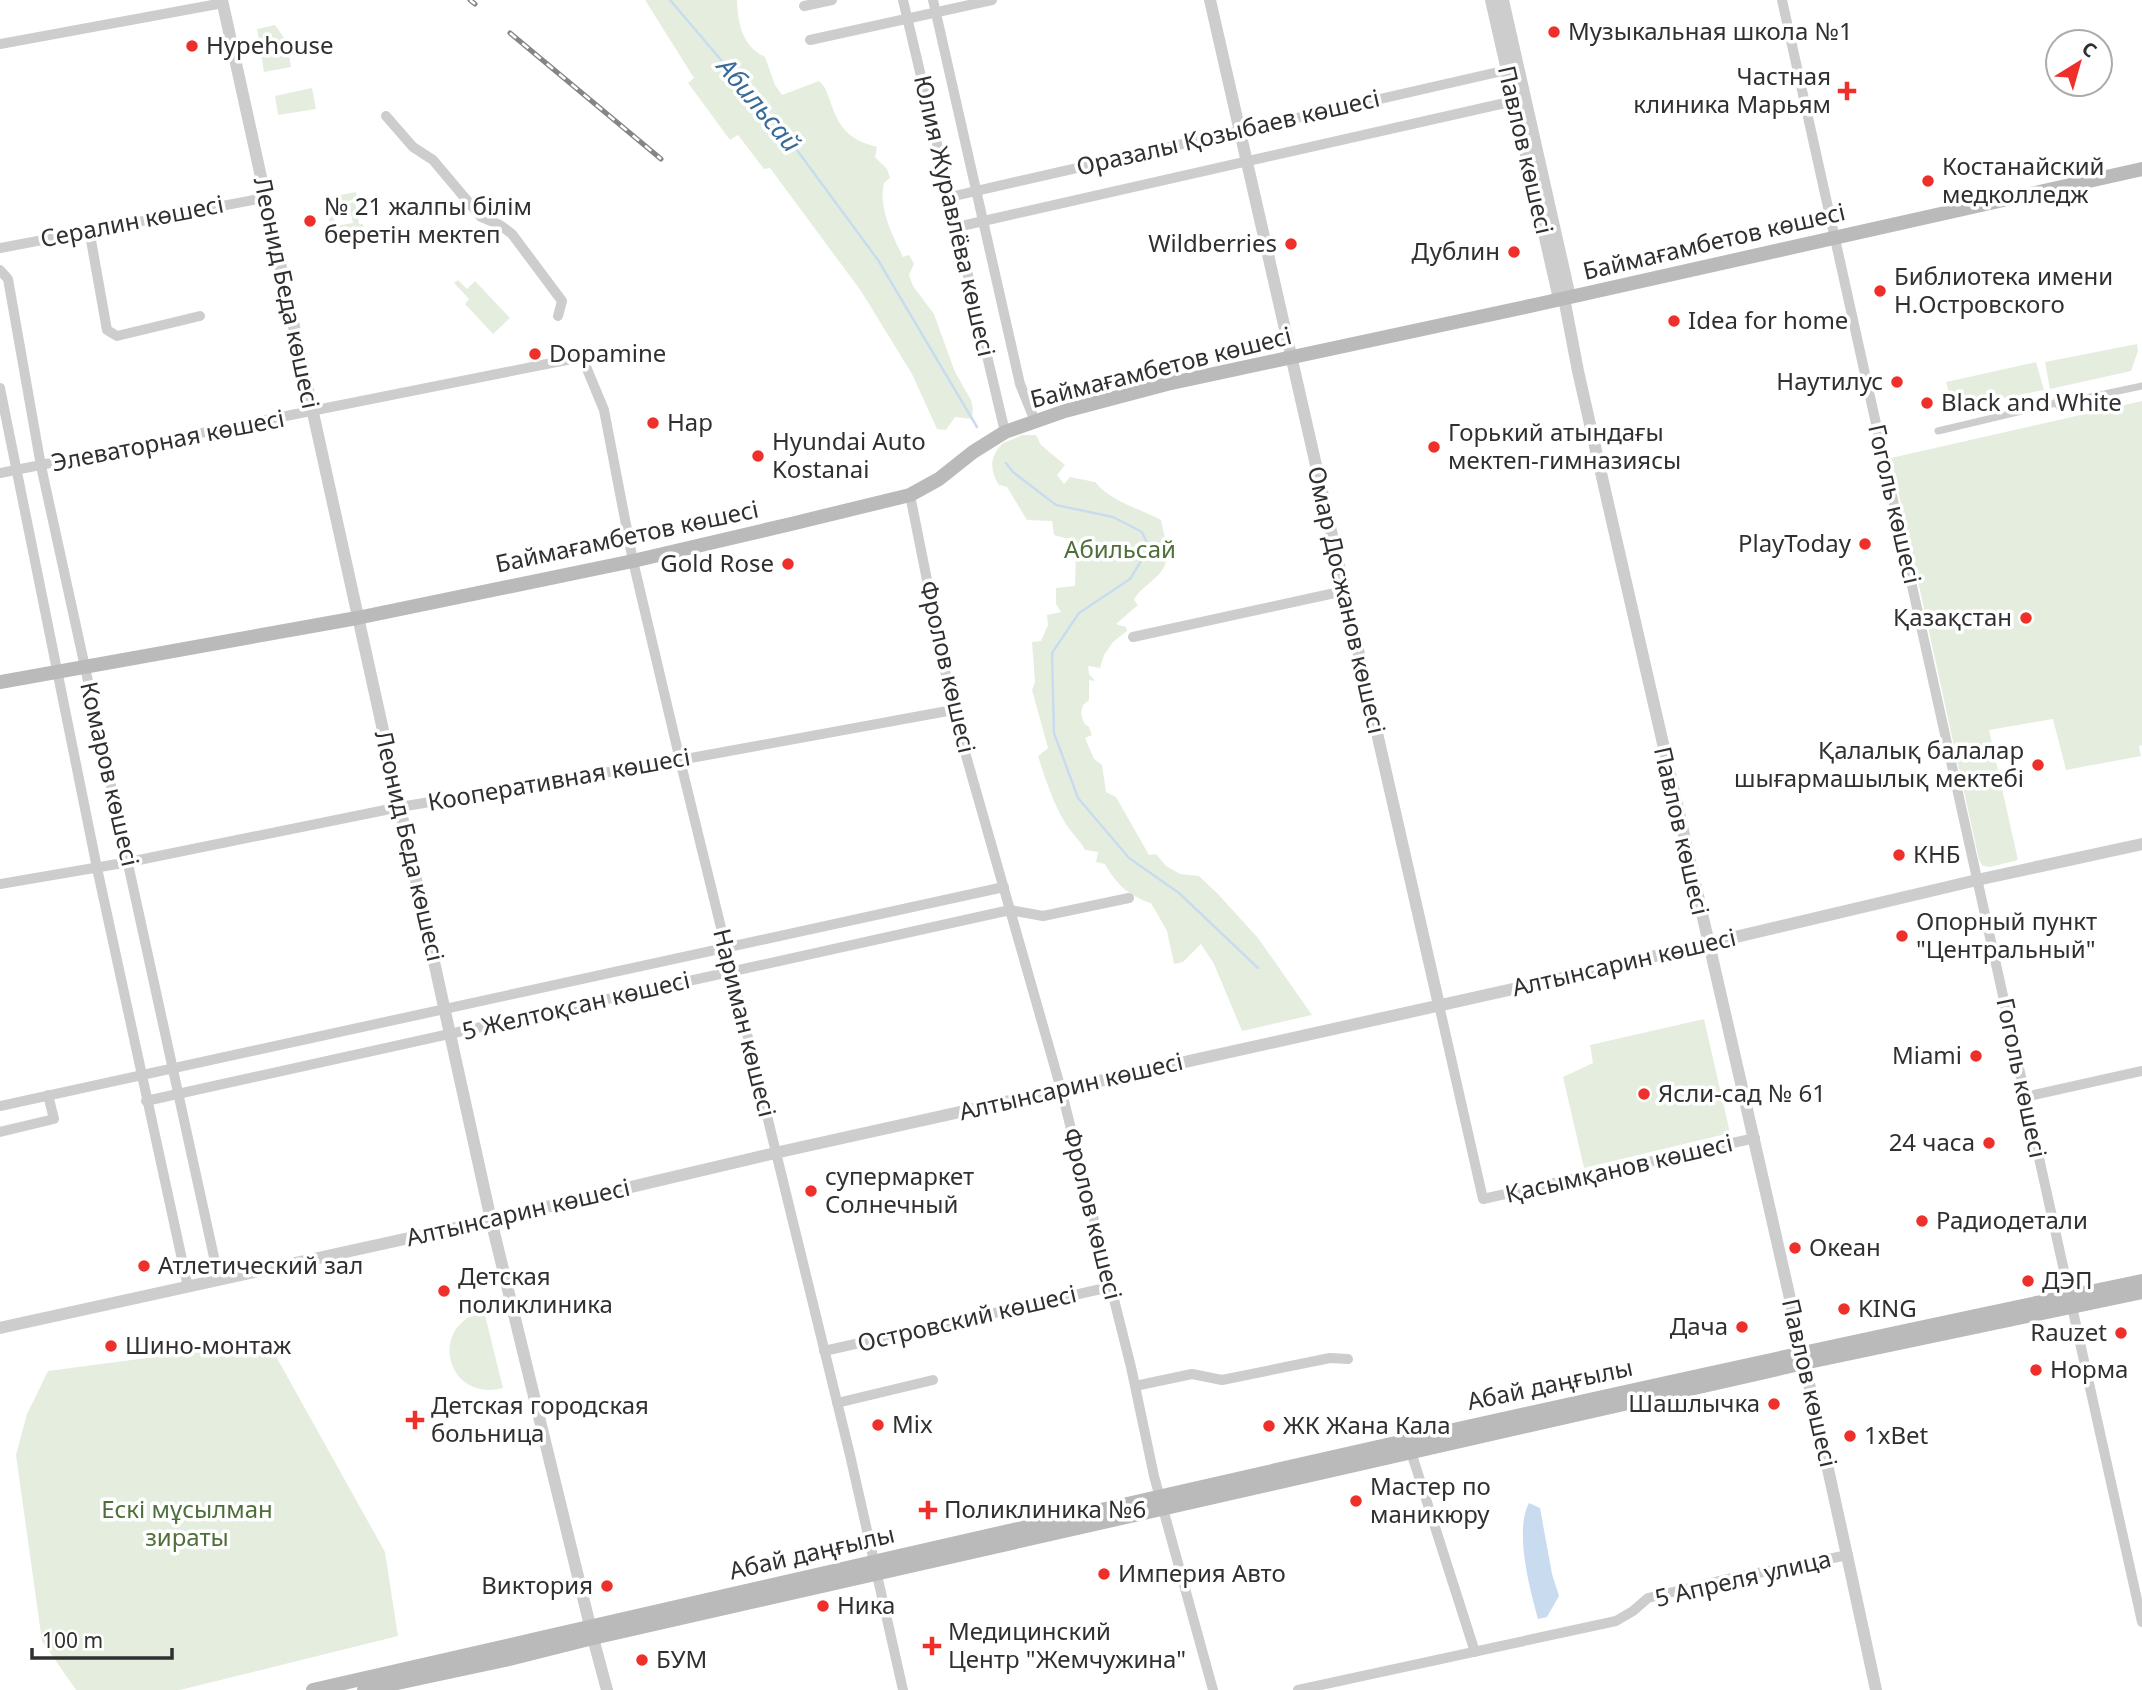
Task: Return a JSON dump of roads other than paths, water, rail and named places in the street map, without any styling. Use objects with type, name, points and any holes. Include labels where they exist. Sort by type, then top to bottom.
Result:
[{"type":"main road","name":"Баймағамбетов көшесі","points":[[0,682],[356,618],[633,561],[910,495],[939,479],[973,452],[1005,432],[1065,411],[1167,384],[2142,169]]},
{"type":"main road","name":"Абай даңғылы","points":[[1162,1503],[1524,1413],[2071,1301],[2142,1281]]},
{"type":"main road","name":"Абай даңғылы","points":[[2071,1301],[2142,1292]]},
{"type":"main road","name":"Абай даңғылы","points":[[313,1690],[591,1633],[1162,1503],[1411,1452],[1803,1357]]},
{"type":"main road","name":"Абай даңғылы","points":[[364,1690],[505,1660],[591,1633]]},
{"type":"street","points":[[804,6],[832,0]]},
{"type":"street","name":"Юлия Журавлёва көшесі","points":[[903,0],[1005,432]]},
{"type":"street","name":"Юлия Журавлёва көшесі","points":[[933,0],[1020,384],[1035,421]]},
{"type":"street","points":[[810,40],[992,0]]},
{"type":"street","name":"Омар Досжанов көшесі","points":[[1210,0],[1483,1199]]},
{"type":"street","name":"Павлов көшесі","points":[[1491,0],[1564,298]]},
{"type":"street","name":"Павлов көшесі","points":[[1503,0],[1581,384],[1707,943],[1755,1138],[1876,1690]]},
{"type":"street","name":"Гоголь көшесі","points":[[1782,0],[2142,1622]]},
{"type":"street","points":[[0,44],[223,1]]},
{"type":"street","name":"Леонид Беда көшесі","points":[[223,1],[356,618],[491,1220],[607,1690]]},
{"type":"street","name":"Оразалы Қозыбаев көшесі","points":[[950,197],[1507,70]]},
{"type":"street","name":"Оразалы Қозыбаев көшесі","points":[[957,227],[1514,101]]},
{"type":"street","points":[[386,116],[413,147],[433,160],[481,216],[512,234],[562,301],[558,316]]},
{"type":"street","name":"Сералин көшесі","points":[[0,248],[89,229],[264,198]]},
{"type":"street","points":[[89,229],[107,330],[111,334],[117,336],[200,316]]},
{"type":"street","name":"Комаров көшесі","points":[[0,270],[8,279],[41,466],[129,862],[176,1094],[219,1280]]},
{"type":"street","name":"Элеваторная көшесі","points":[[0,473],[582,357]]},
{"type":"street","name":"Нариман көшесі","points":[[582,357],[604,410],[633,561],[837,1403],[903,1690]]},
{"type":"street","points":[[1938,431],[2056,403],[2063,408],[2067,402],[2142,386]]},
{"type":"street","name":"Комаров көшесі","points":[[0,387],[97,867],[188,1287]]},
{"type":"street","name":"Фролов көшесі","points":[[910,495],[953,710],[1061,1090],[1135,1386],[1154,1476],[1213,1690]]},
{"type":"street","points":[[1133,637],[1344,591]]},
{"type":"street","name":"Кооперативная көшесі","points":[[0,884],[129,862],[400,807],[953,710]]},
{"type":"street","name":"Алтынсарин көшесі","points":[[0,1328],[1545,982],[2142,844]]},
{"type":"street","name":"5 Желтоқсан көшесі","points":[[0,1106],[1004,887]]},
{"type":"street","name":"5 Желтоқсан көшесі","points":[[146,1101],[1010,910],[1043,916],[1129,898]]},
{"type":"street","points":[[2025,1097],[2142,1071]]},
{"type":"street","points":[[0,1132],[54,1119],[48,1095]]},
{"type":"street","name":"Қасымқанов көшесі","points":[[1483,1199],[1755,1138]]},
{"type":"street","name":"Островский көшесі","points":[[824,1351],[1110,1287]]},
{"type":"street","points":[[1135,1386],[1192,1374],[1222,1380],[1330,1358],[1348,1359]]},
{"type":"street","points":[[837,1403],[933,1380]]},
{"type":"street","points":[[1411,1452],[1475,1652]]},
{"type":"street","name":"5 Апреля улица","points":[[1297,1690],[1616,1621],[1648,1598],[1847,1555]]},
{"type":"water","points":[[1529,1503],[1540,1508],[1552,1574],[1559,1596],[1547,1617],[1538,1619],[1523,1544],[1525,1515]]},
{"type":"waterway","name":"Абильсай","points":[[670,0],[791,142],[878,260],[977,427]]},
{"type":"waterway","name":"Абильсай","points":[[1006,463],[1013,472],[1056,505],[1113,517],[1142,532],[1149,548],[1130,579],[1079,613],[1052,653],[1054,733],[1078,798],[1129,858],[1179,893],[1258,968]]},
{"type":"railway","points":[[470,0],[475,4]]},
{"type":"railway","points":[[510,33],[661,159]]},
{"type":"place","name":"Музыкальная школа №1","points":[[1554,32]]},
{"type":"place","name":"Hypehouse","points":[[192,46]]},
{"type":"place","name":"Частная клиника Марьям","points":[[1847,91]]},
{"type":"place","name":"Костанайский медколледж","points":[[1928,181]]},
{"type":"place","name":"№ 21 жалпы білім беретін мектеп","points":[[310,221]]},
{"type":"place","name":"Wildberries","points":[[1291,244]]},
{"type":"place","name":"Дублин","points":[[1514,252]]},
{"type":"place","name":"Библиотека имени Н.Островского","points":[[1880,291]]},
{"type":"place","name":"Idea for home","points":[[1674,321]]},
{"type":"place","name":"Dopamine","points":[[535,354]]},
{"type":"place","name":"Наутилус","points":[[1897,382]]},
{"type":"place","name":"Black and White","points":[[1927,403]]},
{"type":"place","name":"Нар","points":[[653,423]]},
{"type":"place","name":"Горький атындағы мектеп-гимназиясы","points":[[1434,447]]},
{"type":"place","name":"Hyundai Auto Kostanai","points":[[758,456]]},
{"type":"place","name":"PlayToday","points":[[1865,544]]},
{"type":"place","name":"Gold Rose","points":[[788,564]]},
{"type":"place","name":"Қазақстан","points":[[2026,618]]},
{"type":"place","name":"Қалалық балалар шығармашылық мектебі","points":[[2038,765]]},
{"type":"place","name":"КНБ","points":[[1899,855]]},
{"type":"place","name":"Опорный пункт \"Центральный\"","points":[[1902,936]]},
{"type":"place","name":"Miami","points":[[1976,1056]]},
{"type":"place","name":"Ясли-сад № 61","points":[[1644,1094]]},
{"type":"place","name":"24 часа","points":[[1989,1143]]},
{"type":"place","name":"супермаркет Солнечный","points":[[811,1191]]},
{"type":"place","name":"Радиодетали","points":[[1922,1221]]},
{"type":"place","name":"Океан","points":[[1795,1248]]},
{"type":"place","name":"Атлетический зал","points":[[144,1266]]},
{"type":"place","name":"ДЭП","points":[[2028,1281]]},
{"type":"place","name":"Детская поликлиника","points":[[444,1291]]},
{"type":"place","name":"KING","points":[[1844,1309]]},
{"type":"place","name":"Дача","points":[[1742,1327]]},
{"type":"place","name":"Rauzet","points":[[2121,1333]]},
{"type":"place","name":"Шино-монтаж","points":[[111,1346]]},
{"type":"place","name":"Норма","points":[[2036,1370]]},
{"type":"place","name":"Шашлычка","points":[[1774,1404]]},
{"type":"place","name":"Детская городская больница","points":[[415,1420]]},
{"type":"place","name":"Mix","points":[[878,1425]]},
{"type":"place","name":"ЖК Жана Кала","points":[[1269,1426]]},
{"type":"place","name":"1xBet","points":[[1850,1436]]},
{"type":"place","name":"Мастер по маникюру","points":[[1356,1501]]},
{"type":"place","name":"Поликлиника №6","points":[[928,1510]]},
{"type":"place","name":"Империя Авто","points":[[1104,1574]]},
{"type":"place","name":"Виктория","points":[[607,1586]]},
{"type":"place","name":"Ника","points":[[823,1606]]},
{"type":"place","name":"Медицинский Центр \"Жемчужина\"","points":[[932,1646]]},
{"type":"place","name":"БУМ","points":[[642,1660]]},
{"type":"park label","name":"Ескі мұсылман зираты","points":[[187,1524]]}]
